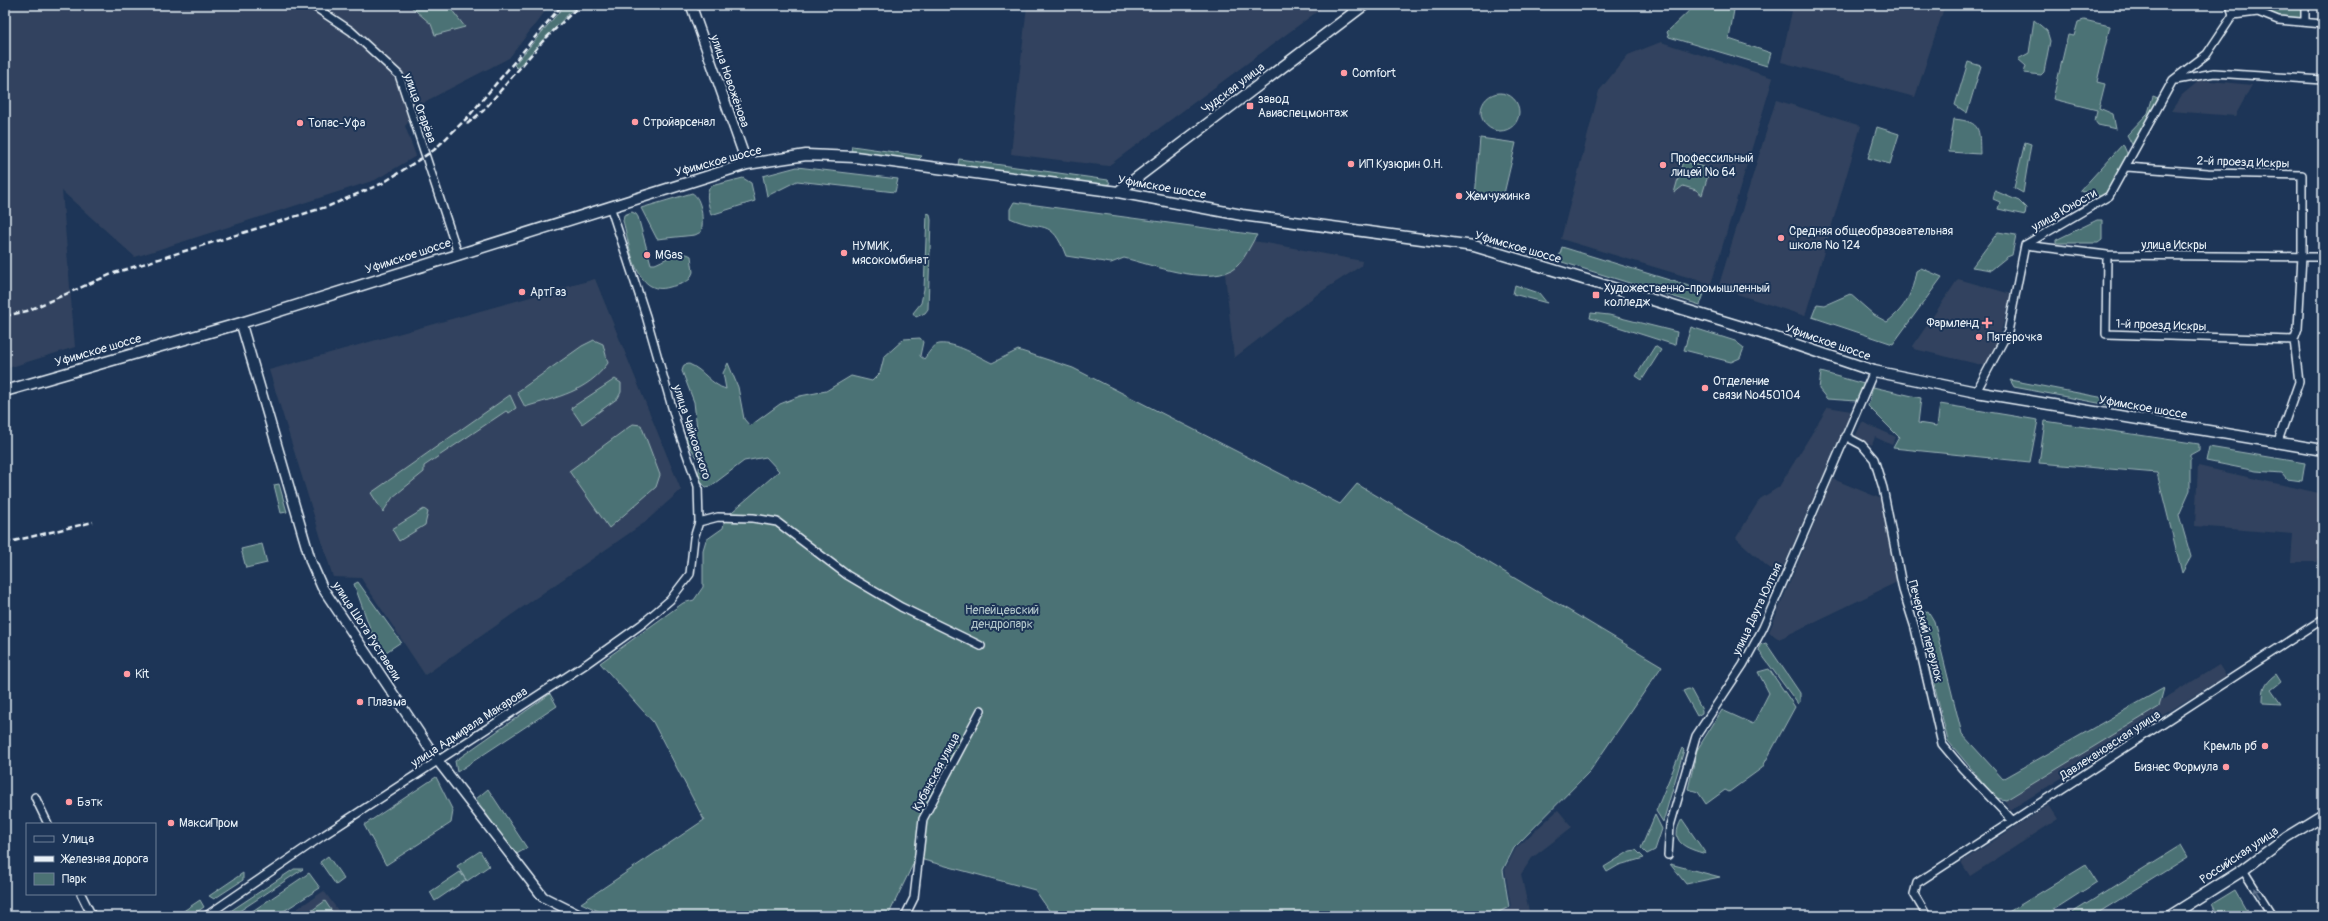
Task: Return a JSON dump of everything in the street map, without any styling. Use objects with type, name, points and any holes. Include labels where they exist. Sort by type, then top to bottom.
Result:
[{"type":"main road","name":"Чудская улица","points":[[1118,192],[1364,5]]},
{"type":"main road","name":"Уфимское шоссе","points":[[5,391],[241,323],[747,164],[806,155],[855,157],[1118,192],[1242,215],[1474,246],[1752,330],[1874,371],[1976,392],[2278,444],[2323,450]]},
{"type":"main road","name":"Российская улица","points":[[2170,916],[2243,870],[2323,815]]},
{"type":"street","name":"улица Огарёва","points":[[312,5],[351,30],[398,75],[458,254]]},
{"type":"street","name":"улица Новожёнова","points":[[691,5],[747,164]]},
{"type":"street","points":[[2230,5],[2233,16],[2258,12],[2278,20],[2323,24]]},
{"type":"street","name":"улица Юности","points":[[1976,392],[2008,332],[2025,245],[2104,201],[2109,196],[2127,167],[2173,80],[2208,54],[2233,16],[2237,5]]},
{"type":"street","points":[[2305,5],[2305,22]]},
{"type":"street","points":[[2173,80],[2214,72],[2323,80]]},
{"type":"street","name":"2-й проезд Искры","points":[[2127,167],[2208,173],[2302,175],[2302,256]]},
{"type":"street","name":"улица Чайковского","points":[[610,206],[646,316],[680,432],[698,486],[698,522]]},
{"type":"street","name":"улица Искры","points":[[2025,245],[2107,255],[2323,257]]},
{"type":"street","name":"1-й проезд Искры","points":[[2107,255],[2106,334],[2294,340]]},
{"type":"street","points":[[2278,444],[2299,382],[2294,340],[2298,329],[2302,256]]},
{"type":"street","name":"улица Шота Руставели","points":[[241,323],[317,576],[337,610],[438,761],[543,897],[581,916]]},
{"type":"street","name":"улица Даута Юлтыя","points":[[1668,855],[1670,826],[1696,736],[1743,665],[1763,628],[1874,371]]},
{"type":"street","name":"Печерский переулок","points":[[1845,436],[1862,445],[1874,459],[1883,488],[1903,590],[1917,636],[1942,744],[1962,768],[2012,820]]},
{"type":"street","points":[[698,522],[718,517],[753,518],[777,522],[848,575],[901,607],[981,646]]},
{"type":"street","name":"улица Адмирала Макарова","points":[[206,916],[586,664],[642,624],[670,600],[690,574],[694,538],[698,522]]},
{"type":"street","name":"Давлекановская улица","points":[[1927,916],[1914,894],[1917,884],[2012,820],[2230,681],[2323,619]]},
{"type":"street","name":"Кубанская улица","points":[[905,916],[914,898],[923,819],[981,710]]},
{"type":"street","points":[[35,797],[48,823]]},
{"type":"street","points":[[2243,870],[2272,916]]},
{"type":"street","points":[[82,895],[92,916]]},
{"type":"shaded area","points":[[5,5],[550,5],[509,58],[426,101],[405,126],[416,156],[375,180],[135,257],[62,191],[75,347],[5,369]]},
{"type":"shaded area","points":[[1027,5],[1326,5],[1108,166],[1011,154]]},
{"type":"shaded area","points":[[1739,5],[1945,5],[1915,97],[1781,62],[1792,11]]},
{"type":"shaded area","name":"Профессильный лицей № 64","points":[[1661,42],[1773,78],[1711,284],[1561,239],[1599,91],[1628,55]]},
{"type":"shaded area","points":[[2200,80],[2252,85],[2235,116],[2171,111],[2182,95]]},
{"type":"shaded area","name":"Средняя общеобразовательная школа № 124","points":[[1776,100],[1861,126],[1805,316],[1718,288]]},
{"type":"shaded area","points":[[1221,236],[1362,261],[1361,266],[1319,293],[1234,358]]},
{"type":"shaded area","points":[[595,279],[681,490],[644,523],[425,675],[361,578],[333,577],[269,370]]},
{"type":"shaded area","points":[[1958,279],[2011,294],[1997,347],[1986,366],[1914,349],[1913,346]]},
{"type":"shaded area","points":[[1828,407],[1851,411],[1779,577],[1736,538],[1760,499],[1779,487]]},
{"type":"shaded area","points":[[1862,422],[1896,437],[1892,445],[1875,437],[1872,445],[1855,437]]},
{"type":"shaded area","points":[[2198,466],[2323,494],[2323,552],[2316,562],[2291,562],[2293,534],[2195,526]]},
{"type":"shaded area","points":[[1833,479],[1884,500],[1899,581],[1779,639],[1769,632]]},
{"type":"shaded area","points":[[2219,665],[2226,676],[2010,810],[2003,798]]},
{"type":"shaded area","points":[[2049,805],[2058,819],[1970,876],[1961,862]]},
{"type":"shaded area","points":[[1558,810],[1572,827],[1532,858],[1521,874],[1530,916],[1495,916],[1511,908],[1505,870],[1516,848]]},
{"type":"shaded area","points":[[324,891],[342,916],[286,916]]},
{"type":"green space","points":[[409,5],[448,5],[465,27],[435,35],[431,24]]},
{"type":"green space","points":[[565,5],[577,5],[517,68],[514,65]]},
{"type":"green space","points":[[1695,5],[1709,5],[1734,10],[1729,39],[1771,53],[1767,66],[1669,37],[1667,32]]},
{"type":"green space","points":[[2248,5],[2301,5],[2301,18],[2278,16],[2258,8],[2247,9]]},
{"type":"green space","points":[[2034,20],[2047,31],[2050,41],[2044,72],[2041,75],[2024,73],[2026,66],[2018,59],[2029,53]]},
{"type":"green space","points":[[2084,20],[2110,26],[2097,82],[2105,84],[2099,108],[2113,114],[2116,129],[2098,125],[2095,121],[2097,110],[2053,99],[2068,35],[2074,36],[2078,22]]},
{"type":"green space","points":[[1968,62],[1981,66],[1967,113],[1955,105]]},
{"type":"green space","points":[[1500,93],[1513,99],[1519,112],[1513,125],[1500,131],[1487,125],[1481,112],[1487,99]]},
{"type":"green space","points":[[2153,96],[2158,98],[2134,148],[2127,135],[2148,113]]},
{"type":"green space","points":[[1954,119],[1970,122],[1977,128],[1979,133],[1980,154],[1949,152]]},
{"type":"green space","points":[[1877,127],[1899,134],[1890,164],[1868,158]]},
{"type":"green space","points":[[1480,138],[1516,143],[1503,198],[1481,194],[1480,198],[1475,197]]},
{"type":"green space","points":[[2025,142],[2031,144],[2023,193],[2014,188]]},
{"type":"green space","points":[[2123,144],[2129,158],[2103,197],[2080,191]]},
{"type":"green space","points":[[852,146],[922,156],[917,161],[851,151]]},
{"type":"green space","points":[[959,159],[1108,180],[1110,183],[1106,185],[958,165]]},
{"type":"green space","points":[[1683,161],[1710,169],[1702,195],[1696,190],[1683,186],[1674,193]]},
{"type":"green space","points":[[797,167],[898,179],[895,192],[797,181],[767,196],[763,176]]},
{"type":"green space","points":[[743,178],[751,183],[755,201],[711,215],[707,196],[711,186]]},
{"type":"green space","points":[[1995,191],[2019,201],[2026,208],[2025,215],[1998,209],[2000,202],[1993,199]]},
{"type":"green space","points":[[692,193],[700,205],[702,222],[701,232],[695,235],[657,239],[641,208]]},
{"type":"green space","points":[[1014,202],[1257,235],[1243,259],[1232,270],[1221,274],[1193,275],[1124,258],[1111,263],[1066,256],[1061,243],[1056,235],[1050,230],[1010,218],[1010,209]]},
{"type":"green space","points":[[632,212],[638,217],[651,264],[655,264],[678,254],[687,254],[691,256],[693,272],[690,279],[678,285],[658,288],[649,285],[642,277],[636,267],[623,221],[624,215]]},
{"type":"green space","points":[[927,213],[930,214],[931,220],[928,309],[925,313],[916,317],[913,313],[921,303],[924,289]]},
{"type":"green space","points":[[2097,220],[2102,220],[2102,240],[2098,243],[2056,243],[2056,240]]},
{"type":"green space","points":[[1998,232],[2016,235],[2012,255],[2007,257],[1991,270],[1972,267]]},
{"type":"green space","points":[[1562,247],[1705,291],[1700,305],[1562,262],[1559,258]]},
{"type":"green space","points":[[1921,268],[1942,277],[1893,344],[1812,317],[1817,304],[1825,305],[1850,294],[1874,315],[1887,322],[1899,311],[1907,300],[1916,271]]},
{"type":"green space","points":[[1515,285],[1539,293],[1547,303],[1513,294]]},
{"type":"green space","points":[[1591,313],[1609,315],[1677,332],[1675,345],[1590,318]]},
{"type":"green space","points":[[1691,327],[1735,341],[1744,348],[1740,358],[1731,362],[1684,350]]},
{"type":"green space","name":"Непейцевский дендропарк","points":[[920,338],[923,342],[920,356],[924,359],[935,346],[939,344],[946,344],[959,347],[992,363],[1018,350],[1073,368],[1340,504],[1357,484],[1662,666],[1590,771],[1514,848],[1503,870],[1509,907],[1491,916],[1053,916],[1035,890],[916,858],[888,916],[609,916],[581,903],[704,820],[653,722],[600,663],[683,603],[694,600],[703,587],[703,550],[706,540],[723,528],[725,518],[779,471],[766,457],[744,461],[711,486],[706,487],[698,479],[700,462],[685,439],[697,429],[694,402],[682,371],[684,365],[689,364],[716,384],[726,389],[723,373],[728,363],[738,387],[744,419],[750,426],[780,404],[800,396],[826,391],[851,376],[872,381],[880,373],[884,357],[904,339]]},
{"type":"green space","points":[[594,340],[603,344],[608,363],[600,373],[591,381],[571,392],[525,407],[517,392],[582,346]]},
{"type":"green space","points":[[1655,346],[1661,350],[1642,380],[1636,376]]},
{"type":"green space","points":[[1821,372],[1864,384],[1857,401],[1827,399],[1819,389]]},
{"type":"green space","points":[[615,379],[621,383],[621,392],[618,398],[582,424],[571,408]]},
{"type":"green space","points":[[2010,380],[2120,401],[2119,407],[2014,387]]},
{"type":"green space","points":[[1873,387],[1921,398],[1918,423],[1937,426],[1940,404],[2038,420],[2030,462],[1893,448],[1899,437],[1868,406]]},
{"type":"green space","points":[[510,395],[516,408],[509,413],[506,411],[424,466],[424,472],[393,497],[383,512],[371,493]]},
{"type":"green space","points":[[2045,421],[2199,444],[2199,450],[2190,455],[2190,490],[2179,515],[2191,557],[2182,573],[2157,473],[2039,463]]},
{"type":"green space","points":[[633,424],[641,425],[660,475],[656,487],[609,528],[569,471]]},
{"type":"green space","points":[[2209,447],[2305,463],[2302,481],[2287,479],[2282,473],[2256,471],[2206,461]]},
{"type":"green space","points":[[279,484],[287,512],[281,513],[274,485]]},
{"type":"green space","points":[[424,509],[428,512],[425,525],[399,541],[392,529]]},
{"type":"green space","points":[[262,544],[267,563],[246,568],[241,549]]},
{"type":"green space","points":[[358,582],[401,642],[380,656],[354,584]]},
{"type":"green space","points":[[1928,611],[1934,621],[1962,734],[2003,779],[2164,688],[2159,707],[2006,800],[1996,798],[1948,741],[1918,618],[1922,613]]},
{"type":"green space","points":[[1766,643],[1800,693],[1800,702],[1798,704],[1759,651],[1760,645]]},
{"type":"green space","points":[[1769,669],[1795,707],[1762,768],[1729,792],[1725,790],[1706,804],[1698,792],[1688,789],[1697,750],[1722,710],[1753,724],[1769,693],[1758,672]]},
{"type":"green space","points":[[2276,674],[2281,682],[2271,690],[2281,704],[2263,703],[2265,686]]},
{"type":"green space","points":[[1688,689],[1691,690],[1702,710],[1702,713],[1697,716],[1683,691]]},
{"type":"green space","points":[[550,694],[557,706],[457,772],[455,761]]},
{"type":"green space","points":[[1682,748],[1684,750],[1663,822],[1656,811]]},
{"type":"green space","points":[[436,777],[453,811],[451,823],[386,865],[364,825]]},
{"type":"green space","points":[[488,789],[527,848],[515,855],[476,799]]},
{"type":"green space","points":[[1655,815],[1662,829],[1655,850],[1647,854],[1641,848]]},
{"type":"green space","points":[[1682,819],[1706,854],[1686,847],[1678,839],[1678,827]]},
{"type":"green space","points":[[2181,845],[2188,857],[2093,916],[2067,916]]},
{"type":"green space","points":[[1636,850],[1644,858],[1619,865],[1607,872],[1604,867],[1630,851]]},
{"type":"green space","points":[[480,851],[489,866],[467,881],[457,866]]},
{"type":"green space","points":[[328,856],[344,879],[336,885],[320,862]]},
{"type":"green space","points":[[1670,864],[1720,877],[1686,884]]},
{"type":"green space","points":[[2086,865],[2097,882],[2044,916],[2002,916]]},
{"type":"green space","points":[[294,869],[303,869],[232,916],[223,916]]},
{"type":"green space","points":[[460,872],[466,880],[435,901],[430,892]]},
{"type":"green space","points":[[243,873],[243,880],[214,899],[209,896]]},
{"type":"green space","points":[[309,873],[320,888],[276,916],[245,916]]},
{"type":"green space","points":[[2235,890],[2250,916],[2218,916],[2212,904]]},
{"type":"green space","points":[[200,900],[204,907],[191,916],[188,914],[180,916],[179,914]]},
{"type":"green space","points":[[325,901],[335,916],[304,916]]},
{"type":"railway","points":[[5,316],[27,311],[114,273],[329,206],[383,183],[434,150],[468,117],[562,5]]},
{"type":"railway","points":[[467,124],[483,111],[542,42],[580,5]]},
{"type":"railway","points":[[5,543],[93,522]]},
{"type":"place","name":"Comfort","points":[[1344,73]]},
{"type":"place","name":"завод Авиаспецмонтаж","points":[[1250,106]]},
{"type":"place","name":"Стройарсенал","points":[[635,122]]},
{"type":"place","name":"Топас-Уфа","points":[[300,123]]},
{"type":"place","name":"ИП Кузюрин О.Н.","points":[[1351,164]]},
{"type":"place","name":"Профессильный лицей № 64","points":[[1663,165]]},
{"type":"place","name":"Жемчужинка","points":[[1459,196]]},
{"type":"place","name":"Средняя общеобразовательная школа № 124","points":[[1781,238]]},
{"type":"place","name":"НУМИК, мясокомбинат","points":[[844,253]]},
{"type":"place","name":"MGas","points":[[647,255]]},
{"type":"place","name":"АртГаз","points":[[522,292]]},
{"type":"place","name":"Художественно-промышленный колледж","points":[[1596,295]]},
{"type":"place","name":"Фармленд","points":[[1987,323]]},
{"type":"place","name":"Пятёрочка","points":[[1979,337]]},
{"type":"place","name":"Отделение связи №450104","points":[[1705,388]]},
{"type":"place","name":"Kit","points":[[127,674]]},
{"type":"place","name":"Плазма","points":[[360,702]]},
{"type":"place","name":"Кремль рб","points":[[2265,746]]},
{"type":"place","name":"Бизнес Формула","points":[[2226,767]]},
{"type":"place","name":"Бэтк","points":[[69,802]]},
{"type":"place","name":"МаксиПром","points":[[171,823]]}]
